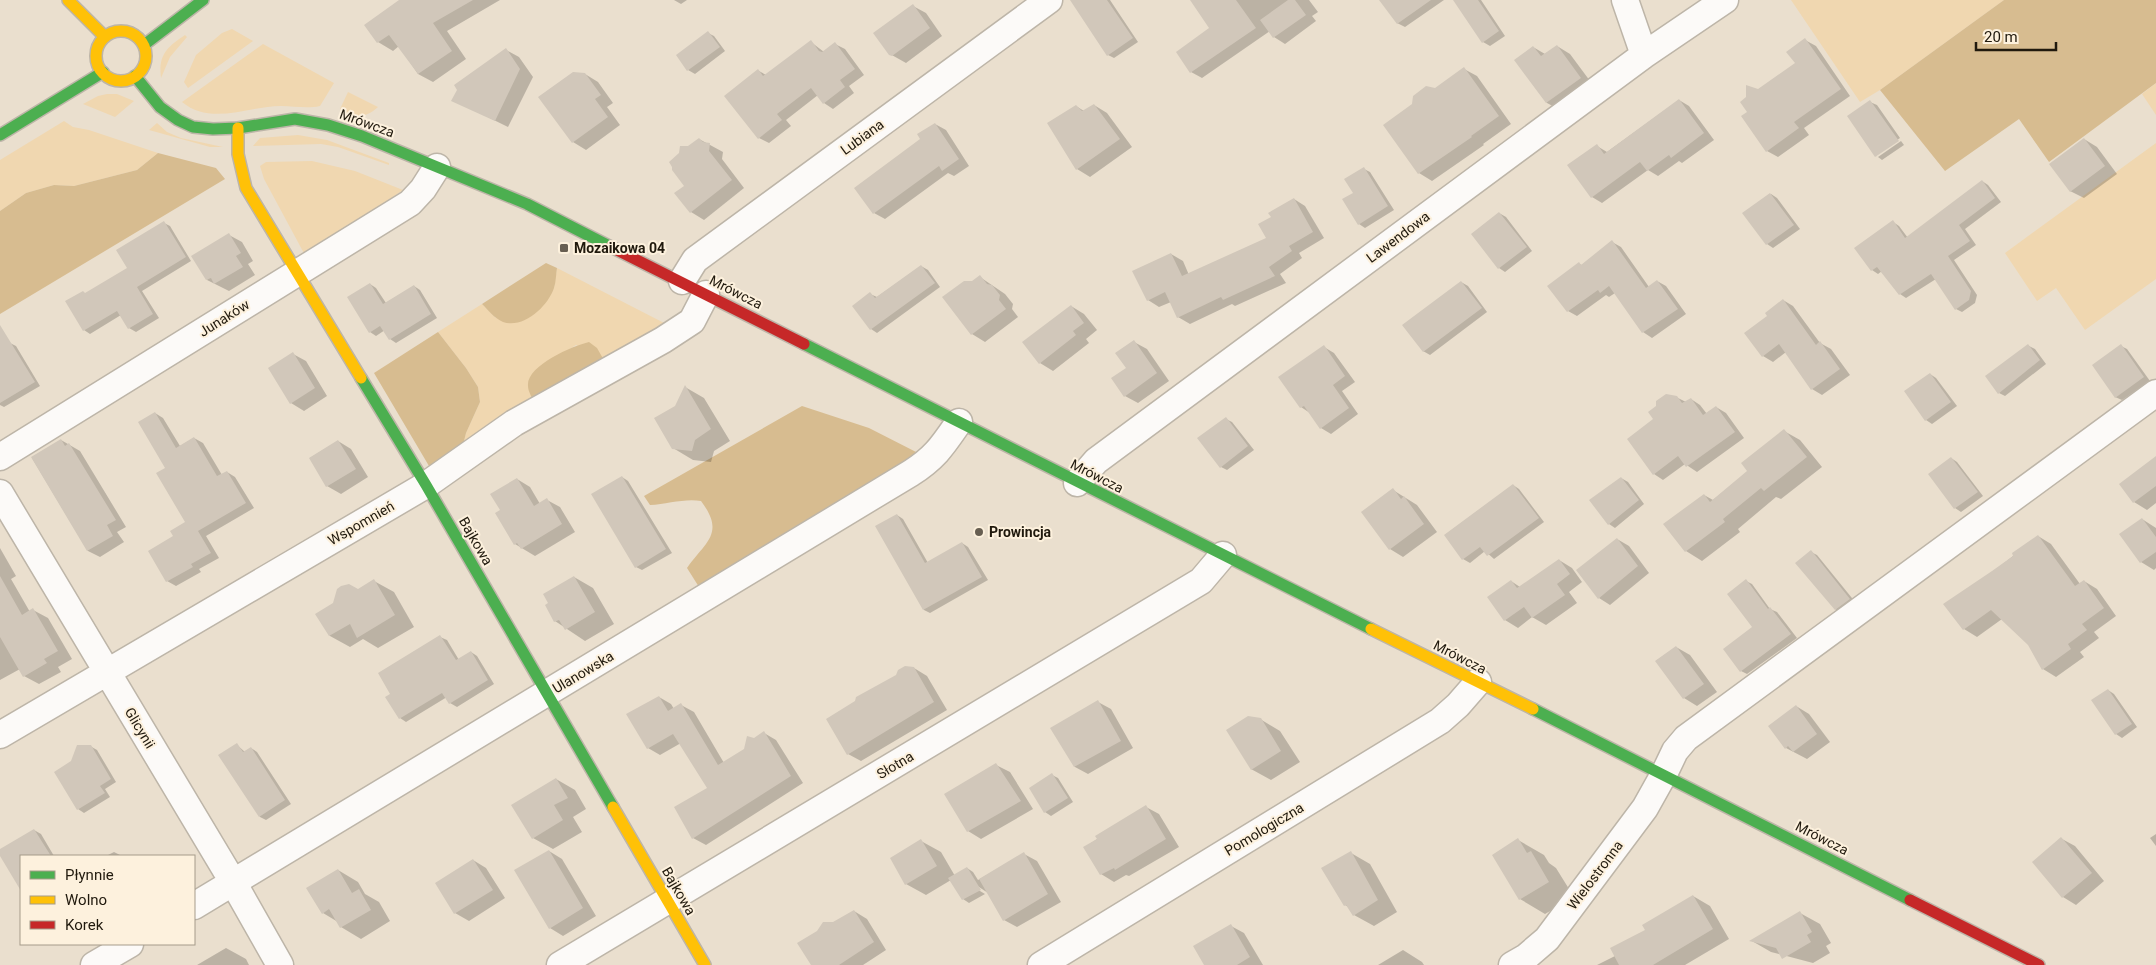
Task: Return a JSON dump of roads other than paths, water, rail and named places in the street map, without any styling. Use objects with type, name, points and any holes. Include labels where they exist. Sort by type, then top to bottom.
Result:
[{"type":"street","points":[[68,0],[104,37]]},
{"type":"street","points":[[144,45],[203,0]]},
{"type":"street","name":"Lubiana","points":[[682,281],[695,260],[1049,0]]},
{"type":"street","points":[[1625,0],[1644,55]]},
{"type":"street","name":"Lawendowa","points":[[1077,483],[1096,461],[1644,55],[1725,0]]},
{"type":"street","points":[[119,31],[126,31],[140,38],[144,45],[146,59],[140,72],[122,81],[115,80],[103,72],[96,58],[97,50],[104,37],[119,31]]},
{"type":"street","points":[[0,135],[103,72]]},
{"type":"street","name":"Mrówcza","points":[[135,76],[160,107],[178,120],[193,127],[213,130],[295,119],[328,125],[362,136],[527,204],[1077,483],[1664,774],[2039,965]]},
{"type":"street","name":"Bajkowa","points":[[238,128],[238,154],[246,188],[426,485],[705,965]]},
{"type":"street","name":"Junaków","points":[[0,457],[410,203],[423,189],[437,167]]},
{"type":"street","name":"Wspomnień","points":[[0,735],[426,485],[514,423],[663,340],[692,321],[706,294]]},
{"type":"street","name":"Wielostronna","points":[[1522,962],[1547,939],[1645,808],[1681,743],[2156,393]]},
{"type":"street","name":"Ulanowska","points":[[195,905],[548,694],[929,462],[939,452],[959,422]]},
{"type":"street","name":"Glicynii","points":[[0,493],[233,882],[280,965]]},
{"type":"street","name":"Słotna","points":[[560,965],[1201,581],[1223,555]]},
{"type":"street","name":"Pomologiczna","points":[[1041,965],[1440,721],[1458,705],[1478,682]]},
{"type":"street","points":[[94,965],[128,945]]},
{"type":"place","name":"Mozaikowa 04","points":[[564,248]]},
{"type":"place","name":"Prowincja","points":[[979,532]]}]
